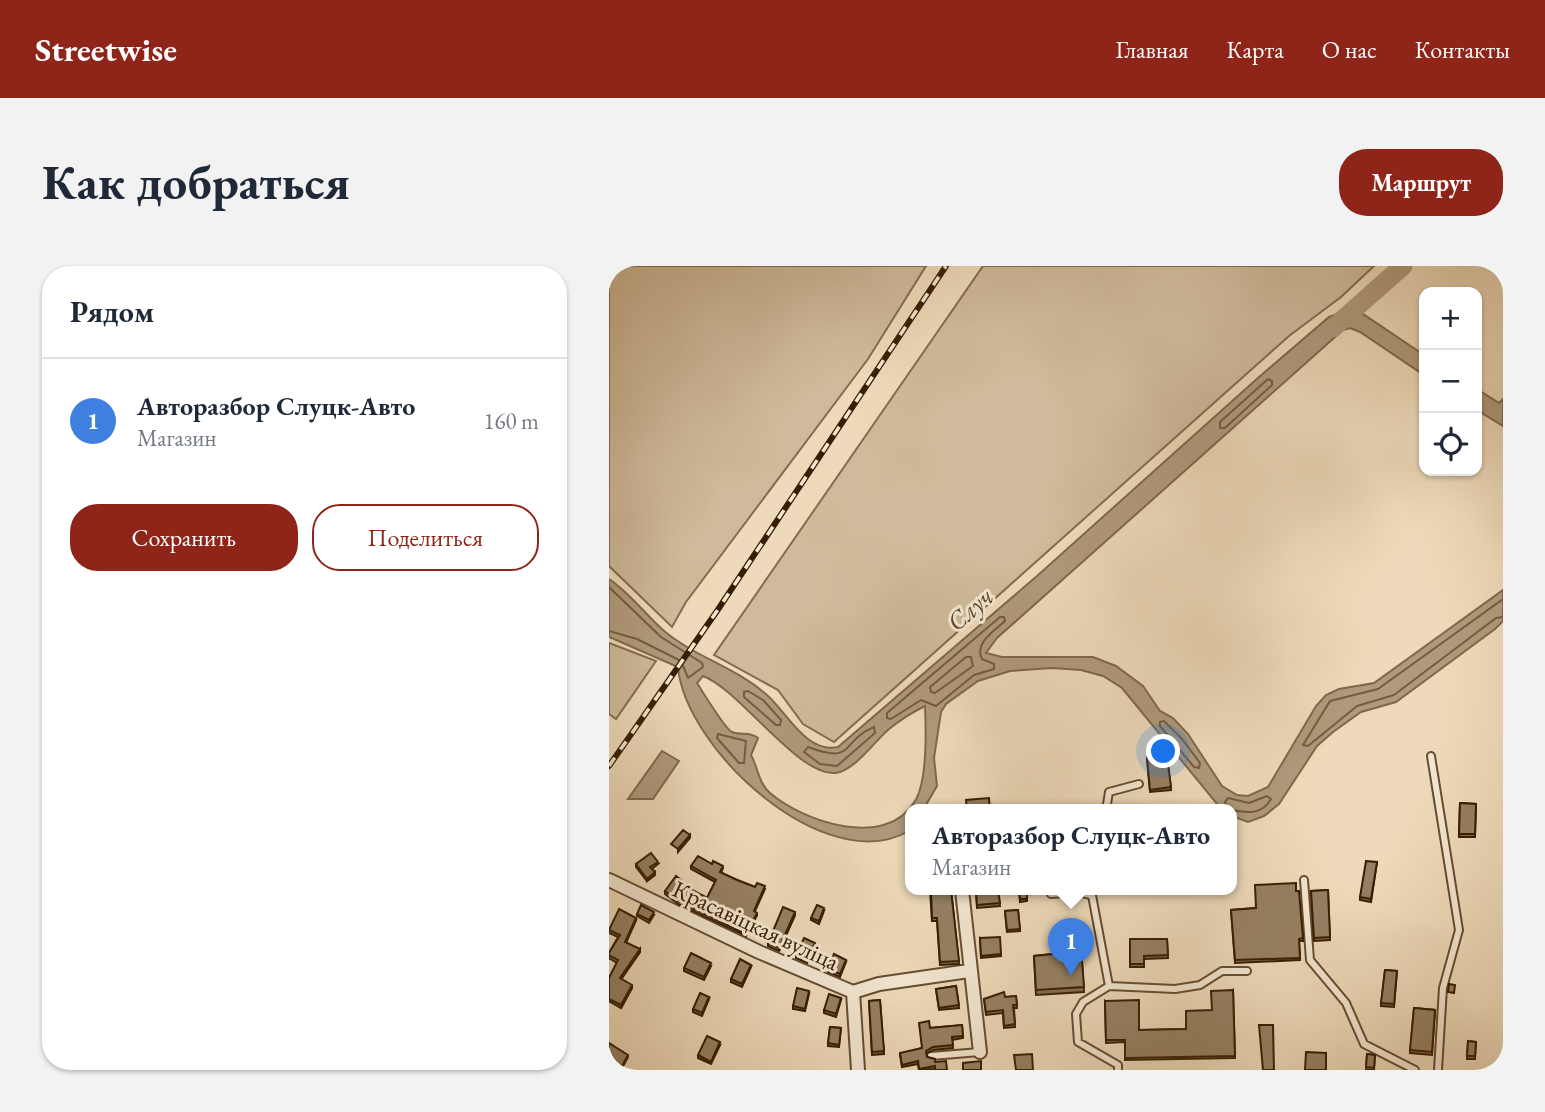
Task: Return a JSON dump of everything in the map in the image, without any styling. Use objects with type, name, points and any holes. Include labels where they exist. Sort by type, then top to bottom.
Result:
[{"type":"street","name":"Красавіцкая вуліца","points":[[609,880],[759,952],[853,992],[858,1070]]},
{"type":"street","points":[[962,895],[980,1052]]},
{"type":"street","points":[[853,992],[879,984],[969,971]]},
{"type":"lane","points":[[1431,756],[1459,930],[1443,988],[1438,1070]]},
{"type":"lane","points":[[1107,804],[1109,792],[1139,784]]},
{"type":"lane","points":[[1304,880],[1310,960],[1346,1003],[1364,1044],[1415,1070]]},
{"type":"lane","points":[[1091,895],[1109,986]]},
{"type":"lane","points":[[1118,1070],[1118,1065],[1078,1042],[1076,1014],[1083,1002],[1109,986],[1175,989],[1200,985],[1222,971],[1247,971]]},
{"type":"lane","points":[[931,1056],[980,1052]]},
{"type":"shaded area","points":[[609,266],[926,266],[868,359],[686,602],[672,627],[609,566]]},
{"type":"shaded area","points":[[983,266],[1374,266],[1341,297],[1289,336],[834,742],[803,724],[778,690],[714,655]]},
{"type":"shaded area","points":[[609,643],[656,661],[616,719],[609,714]]},
{"type":"water","points":[[1348,310],[1363,314],[1419,352],[1419,372],[1360,332],[1350,328],[1343,330],[997,638],[986,653],[1002,657],[1093,657],[1116,666],[1143,686],[1160,711],[1173,718],[1188,734],[1222,786],[1237,795],[1248,796],[1268,787],[1316,706],[1326,695],[1339,689],[1374,683],[1503,590],[1503,621],[1396,702],[1361,712],[1333,732],[1317,746],[1279,804],[1264,816],[1248,822],[1237,818],[1237,804],[1217,804],[1122,688],[1103,676],[1081,670],[1052,668],[1010,671],[978,681],[946,704],[941,712],[934,758],[937,786],[926,804],[912,804],[919,792],[924,769],[925,706],[889,729],[847,769],[825,772],[790,751],[735,699],[703,676],[697,683],[719,718],[732,732],[758,738],[751,755],[761,780],[770,793],[785,804],[823,821],[865,828],[885,824],[905,813],[905,832],[875,841],[838,837],[801,822],[765,798],[732,768],[705,734],[686,700],[678,667],[609,637],[609,579],[675,639],[756,686],[807,738],[827,748],[838,747],[1037,576],[1329,317]]},
{"type":"water","points":[[1482,392],[1499,403],[1503,399],[1503,426],[1482,413]]},
{"type":"water","points":[[662,751],[679,761],[653,799],[628,799]]},
{"type":"building","points":[[1167,756],[1171,787],[1150,790],[1147,758]]},
{"type":"building","points":[[989,798],[990,804],[966,804],[966,800]]},
{"type":"building","points":[[1460,803],[1476,804],[1475,834],[1459,834]]},
{"type":"building","points":[[683,830],[690,835],[678,849],[671,844]]},
{"type":"building","points":[[651,853],[658,862],[650,867],[655,872],[647,879],[636,864]]},
{"type":"building","points":[[698,856],[712,864],[713,861],[723,866],[720,872],[737,880],[755,887],[757,883],[765,886],[754,911],[757,913],[746,934],[678,901],[665,891],[676,876],[686,884],[684,886],[707,898],[716,880],[691,866]]},
{"type":"building","points":[[1366,861],[1377,862],[1371,899],[1360,897]]},
{"type":"building","points":[[1296,883],[1303,938],[1299,939],[1300,958],[1235,960],[1231,910],[1256,908],[1255,885]]},
{"type":"building","points":[[1328,890],[1330,937],[1314,938],[1311,891]]},
{"type":"building","points":[[931,895],[952,895],[959,961],[940,962],[937,918],[932,918]]},
{"type":"building","points":[[976,895],[999,895],[1000,903],[977,905]]},
{"type":"building","points":[[641,905],[654,912],[649,920],[637,914]]},
{"type":"building","points":[[817,905],[824,908],[819,921],[811,918]]},
{"type":"building","points":[[783,907],[795,912],[779,948],[768,943]]},
{"type":"building","points":[[619,909],[636,918],[625,942],[640,949],[620,978],[632,985],[621,1005],[609,999],[609,978],[618,960],[609,953],[620,935],[609,930]]},
{"type":"building","points":[[1018,910],[1020,929],[1007,930],[1005,911]]},
{"type":"building","points":[[1000,937],[1001,954],[981,956],[980,938]]},
{"type":"building","points":[[804,938],[815,943],[807,960],[796,955]]},
{"type":"building","points":[[1130,939],[1167,939],[1168,955],[1144,956],[1144,964],[1130,964]]},
{"type":"building","points":[[1081,948],[1084,987],[1036,990],[1034,956],[1053,954],[1053,950]]},
{"type":"building","points":[[691,953],[711,963],[704,977],[684,968]]},
{"type":"building","points":[[834,954],[846,960],[840,974],[828,969]]},
{"type":"building","points":[[740,959],[751,965],[742,984],[731,979]]},
{"type":"building","points":[[1385,970],[1397,971],[1394,1004],[1381,1003]]},
{"type":"building","points":[[1449,984],[1455,985],[1454,993],[1448,992]]},
{"type":"building","points":[[956,986],[959,1005],[939,1008],[936,989]]},
{"type":"building","points":[[797,988],[809,991],[805,1009],[793,1006]]},
{"type":"building","points":[[1233,990],[1235,1056],[1125,1058],[1125,1040],[1106,1040],[1105,1001],[1139,1000],[1139,1030],[1186,1029],[1186,1011],[1212,1010],[1211,991]]},
{"type":"building","points":[[1004,992],[1005,997],[1016,996],[1017,1005],[1013,1005],[1015,1024],[1004,1026],[1003,1010],[986,1012],[984,999]]},
{"type":"building","points":[[700,993],[709,997],[702,1013],[693,1009]]},
{"type":"building","points":[[829,994],[841,998],[836,1014],[824,1010]]},
{"type":"building","points":[[880,1000],[884,1051],[872,1052],[869,1001]]},
{"type":"building","points":[[1414,1008],[1435,1010],[1432,1052],[1410,1050]]},
{"type":"building","points":[[929,1021],[930,1028],[962,1025],[963,1036],[952,1037],[953,1045],[933,1047],[926,1051],[927,1057],[935,1059],[935,1062],[946,1061],[947,1070],[935,1070],[935,1066],[919,1069],[918,1061],[902,1065],[900,1053],[922,1048],[919,1023]]},
{"type":"building","points":[[1259,1025],[1273,1025],[1274,1070],[1263,1070]]},
{"type":"building","points":[[830,1027],[841,1028],[839,1045],[828,1043]]},
{"type":"building","points":[[707,1036],[720,1042],[711,1062],[698,1055]]},
{"type":"building","points":[[1468,1041],[1476,1042],[1475,1056],[1467,1056]]},
{"type":"building","points":[[609,1043],[628,1055],[621,1068],[609,1061]]},
{"type":"building","points":[[1306,1052],[1326,1053],[1326,1070],[1305,1070]]},
{"type":"building","points":[[1032,1054],[1033,1070],[1016,1070],[1014,1055]]},
{"type":"building","points":[[1367,1054],[1375,1055],[1374,1068],[1366,1067]]},
{"type":"building","points":[[981,1061],[981,1070],[963,1070],[963,1063]]},
{"type":"waterway","name":"Случ","points":[[1333,328],[1403,266]]},
{"type":"railway","points":[[609,766],[717,611],[946,266]]},
{"type":"place","name":"Авторазбор Слуцк-Авто","points":[[1071,976]]}]
